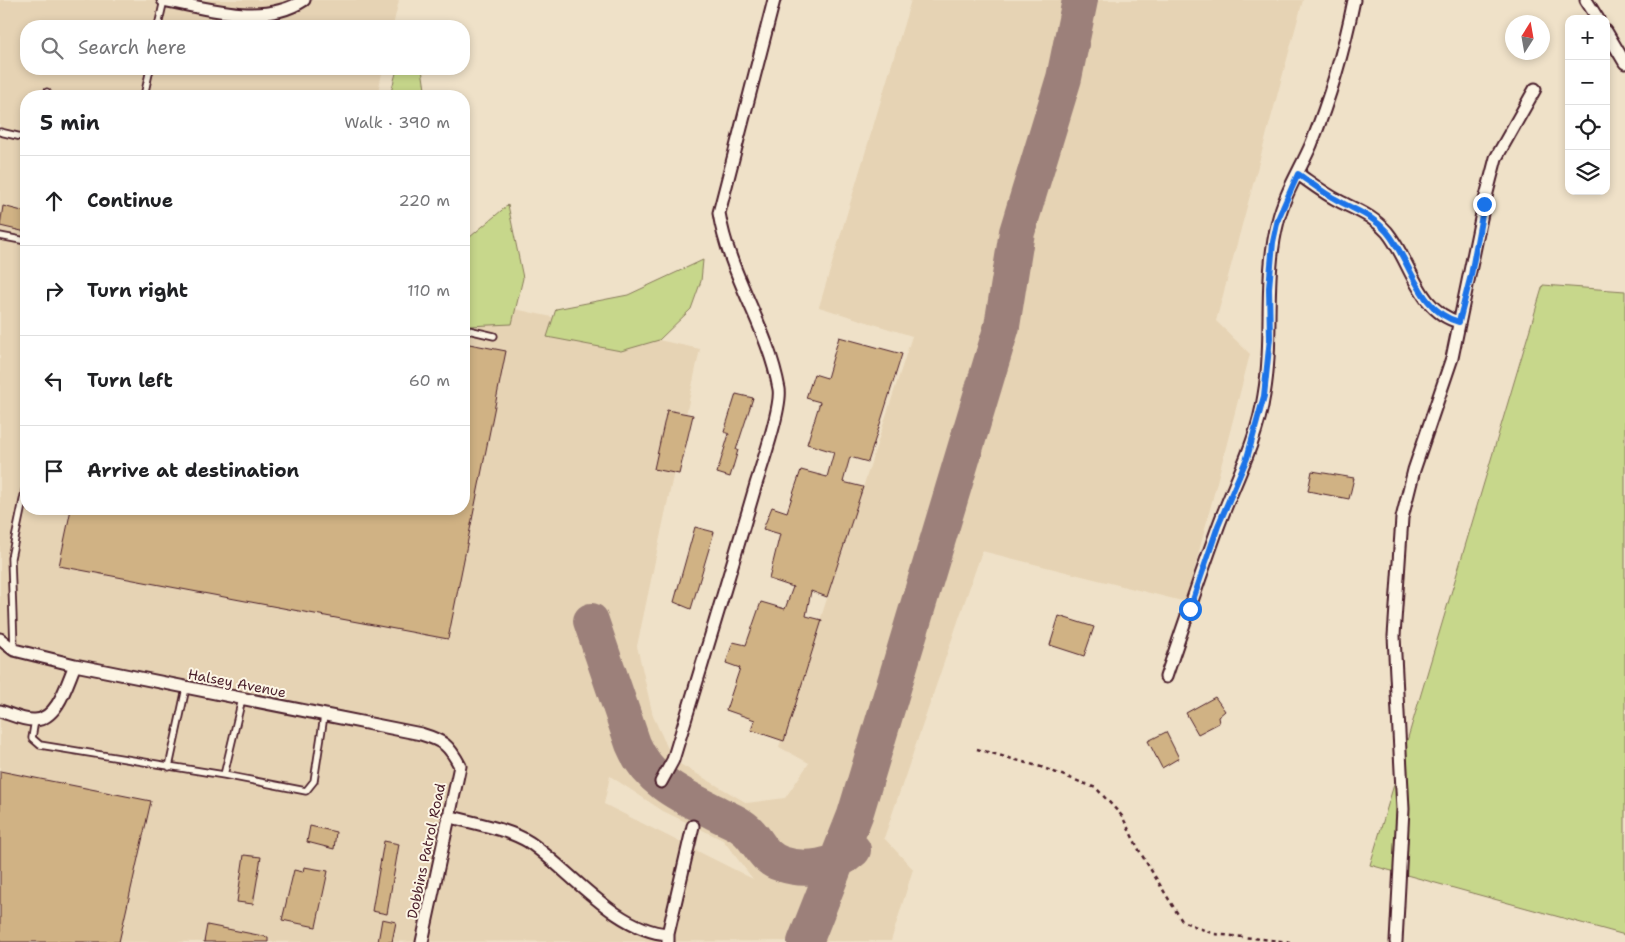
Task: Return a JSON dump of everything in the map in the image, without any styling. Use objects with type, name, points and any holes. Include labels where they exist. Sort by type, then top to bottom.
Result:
[{"type":"street","points":[[164,0],[247,14],[268,13],[304,0]]},
{"type":"street","points":[[661,782],[673,760],[724,594],[770,438],[779,391],[768,352],[723,239],[719,213],[774,0]]},
{"type":"street","points":[[1166,677],[1218,526],[1247,458],[1264,396],[1270,338],[1269,288],[1273,242],[1278,219],[1331,91],[1354,0]]},
{"type":"street","points":[[1586,0],[1595,15]]},
{"type":"street","points":[[1610,38],[1625,63]]},
{"type":"street","points":[[1396,942],[1403,809],[1394,636],[1402,518],[1414,470],[1452,358],[1471,275],[1484,204],[1496,158],[1535,89]]},
{"type":"street","points":[[1298,174],[1338,201],[1367,214],[1387,233],[1425,298],[1436,310],[1451,320],[1459,322]]},
{"type":"street","name":"Halsey Avenue","points":[[0,639],[14,650],[75,665],[421,734],[439,740],[450,748],[460,766]]},
{"type":"street","points":[[0,711],[35,720],[51,714],[65,691],[75,665]]},
{"type":"street","name":"Dobbins Patrol Road","points":[[422,942],[460,766]]},
{"type":"street","points":[[448,816],[527,841],[624,918],[653,933],[668,938],[693,826]]},
{"type":"lane","points":[[159,20],[164,0]]},
{"type":"lane","points":[[145,90],[149,75]]},
{"type":"lane","points":[[0,132],[20,137]]},
{"type":"lane","points":[[0,236],[20,240]]},
{"type":"lane","points":[[470,330],[494,336]]},
{"type":"lane","points":[[14,650],[10,597],[11,558],[20,515]]},
{"type":"lane","points":[[169,767],[186,688]]},
{"type":"lane","points":[[224,775],[242,699]]},
{"type":"lane","points":[[35,720],[32,738],[40,745],[224,775],[306,791],[314,781],[324,716]]},
{"type":"path","points":[[977,750],[1041,767],[1096,788],[1122,816],[1140,852],[1182,921],[1214,934],[1290,942]]},
{"type":"shaded area","points":[[0,0],[399,0],[394,20],[20,20],[20,75],[382,75],[378,90],[20,90],[20,515],[470,515],[470,299],[700,349],[637,646],[653,716],[673,760],[747,803],[785,798],[809,763],[779,747],[912,336],[819,307],[911,0],[1303,0],[1216,321],[1250,354],[1186,602],[982,551],[884,838],[913,869],[891,941],[0,942]],"holes":[[[610,776],[663,811],[723,840],[753,879],[604,804]]]},
{"type":"green space","points":[[395,75],[423,75],[425,90],[392,90]]},
{"type":"green space","points":[[508,205],[523,278],[512,324],[470,326],[470,237]]},
{"type":"green space","points":[[703,260],[701,281],[691,309],[659,340],[621,351],[547,337],[556,309],[628,295]]},
{"type":"green space","points":[[1543,285],[1625,291],[1625,935],[1370,865]]},
{"type":"building","points":[[3,206],[20,210],[20,231],[0,226]]},
{"type":"building","points":[[839,337],[902,354],[868,462],[850,457],[843,482],[863,487],[827,597],[811,591],[806,616],[822,620],[784,741],[751,730],[755,720],[726,710],[740,668],[726,663],[733,642],[746,645],[761,602],[785,609],[793,587],[769,579],[780,534],[763,529],[772,507],[787,512],[801,470],[827,477],[834,452],[807,444],[820,402],[806,398],[814,374],[827,378]]},
{"type":"building","points":[[470,344],[506,351],[448,639],[59,566],[70,515],[470,515]]},
{"type":"building","points":[[736,394],[753,398],[736,450],[738,450],[730,477],[717,473],[729,434],[724,432]]},
{"type":"building","points":[[667,410],[693,415],[679,474],[654,469]]},
{"type":"building","points":[[1312,471],[1354,478],[1349,499],[1308,491]]},
{"type":"building","points":[[695,527],[714,532],[691,609],[674,602]]},
{"type":"building","points":[[1059,616],[1094,627],[1084,656],[1050,645]]},
{"type":"building","points":[[1215,697],[1225,711],[1218,717],[1219,723],[1198,734],[1186,713]]},
{"type":"building","points":[[1166,732],[1179,758],[1162,768],[1148,741]]},
{"type":"building","points":[[0,771],[151,801],[119,942],[0,942]]},
{"type":"building","points":[[310,826],[336,832],[334,849],[307,842]]},
{"type":"building","points":[[384,841],[399,844],[387,914],[372,911]]},
{"type":"building","points":[[244,855],[261,857],[253,904],[237,902]]},
{"type":"building","points":[[304,867],[328,871],[316,927],[282,920],[294,870],[303,872]]},
{"type":"building","points":[[382,919],[396,922],[392,942],[378,942]]},
{"type":"building","points":[[207,925],[268,937],[268,942],[204,942]]},
{"type":"taxiway","points":[[805,942],[855,815],[1002,326],[1017,232],[1064,78],[1080,0]]},
{"type":"taxiway","points":[[591,621],[633,744],[640,758],[658,779],[681,795],[741,826],[749,832],[769,857],[782,864],[810,868],[829,864],[846,856],[853,850]]},
{"type":"route","points":[[1190,609],[1218,526],[1247,458],[1264,396],[1270,338],[1269,288],[1273,242],[1278,219],[1298,174],[1338,201],[1367,214],[1387,233],[1425,298],[1436,310],[1451,320],[1459,322],[1471,275],[1484,204]]}]
